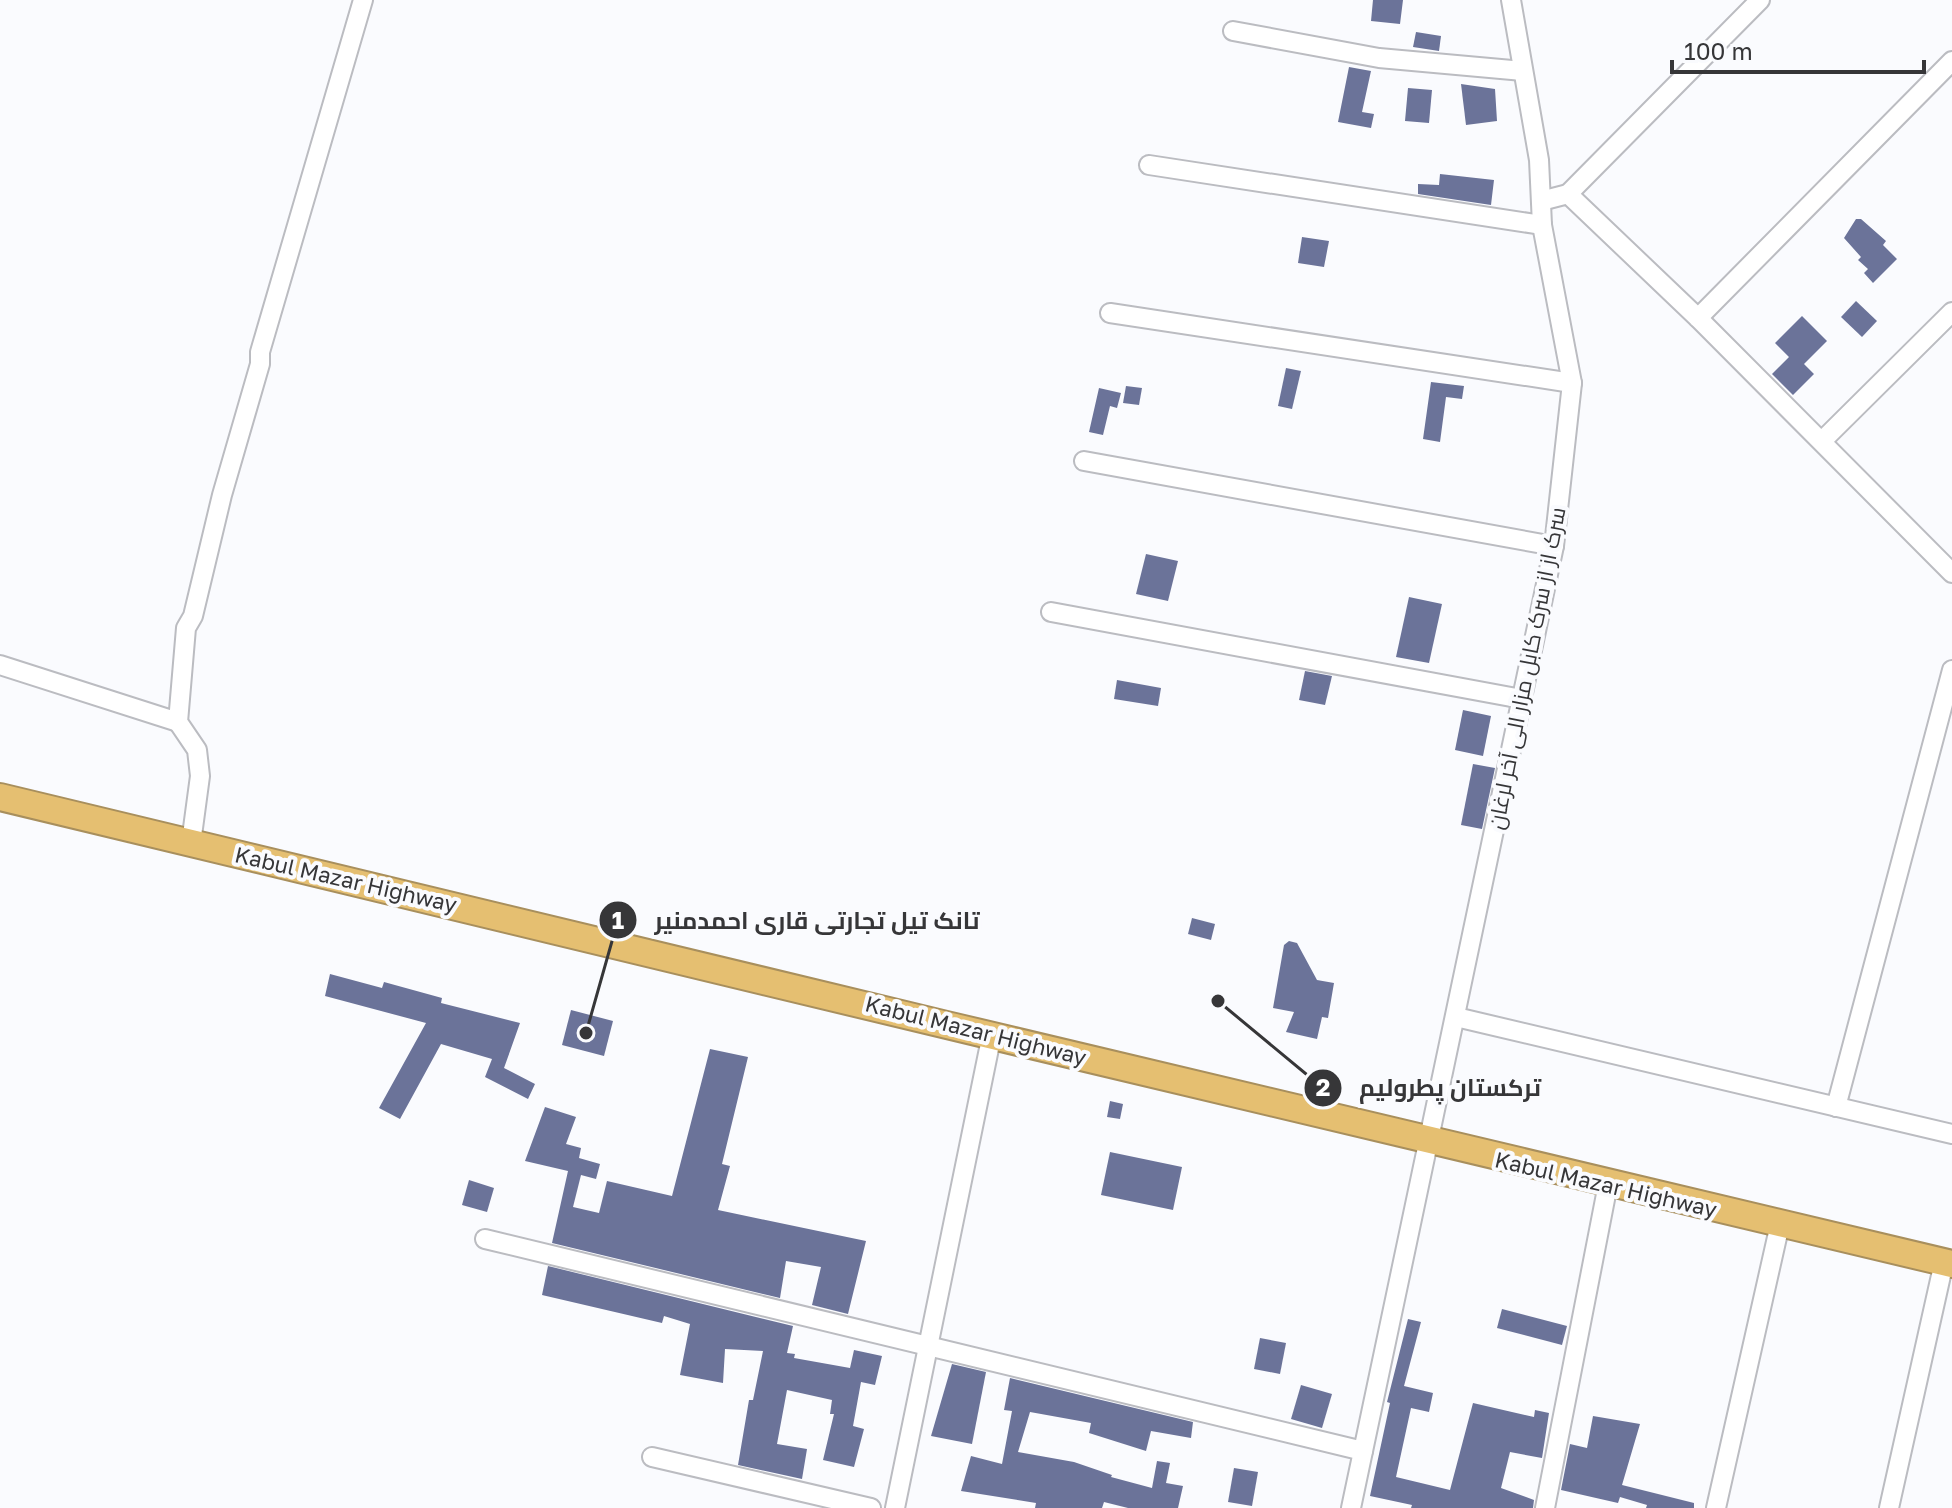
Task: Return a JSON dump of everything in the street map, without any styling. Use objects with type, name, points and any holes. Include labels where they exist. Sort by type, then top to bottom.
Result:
[{"type":"highway","name":"Kabul Mazar Highway","points":[[0,797],[992,1034],[1430,1143],[1948,1263]]},
{"type":"street","points":[[178,722],[186,628],[193,616],[222,495],[260,364],[260,352],[329,129],[363,0]]},
{"type":"street","name":"سرک از از سرک کابل مزار الی آخر لرغان","points":[[1351,1508],[1554,546],[1572,383],[1542,225],[1539,160],[1511,0]]},
{"type":"street","points":[[1541,201],[1568,194],[1760,0]]},
{"type":"street","points":[[1233,31],[1379,58],[1523,71]]},
{"type":"street","points":[[1698,318],[1952,61]]},
{"type":"street","points":[[1149,165],[1542,225]]},
{"type":"street","points":[[1568,194],[1698,318],[1952,573]]},
{"type":"street","points":[[1822,441],[1952,312]]},
{"type":"street","points":[[1110,313],[1572,383]]},
{"type":"street","points":[[1084,461],[1554,546]]},
{"type":"street","points":[[1051,612],[1522,699]]},
{"type":"street","points":[[0,665],[178,722],[197,750],[200,776],[191,843]]},
{"type":"street","points":[[1836,1107],[1952,670]]},
{"type":"street","points":[[1456,1017],[1952,1134]]},
{"type":"street","points":[[895,1508],[992,1034]]},
{"type":"street","points":[[1545,1508],[1608,1184]]},
{"type":"street","points":[[1716,1508],[1780,1224]]},
{"type":"street","points":[[485,1239],[1363,1451]]},
{"type":"street","points":[[1889,1508],[1948,1263]]},
{"type":"street","points":[[652,1457],[871,1508]]},
{"type":"building","points":[[1373,0],[1403,0],[1400,24],[1371,21]]},
{"type":"building","points":[[1416,32],[1441,36],[1439,51],[1413,47]]},
{"type":"building","points":[[1349,67],[1371,71],[1362,112],[1374,114],[1371,128],[1338,122]]},
{"type":"building","points":[[1461,84],[1495,89],[1497,121],[1466,125]]},
{"type":"building","points":[[1408,88],[1432,90],[1429,123],[1405,121]]},
{"type":"building","points":[[1440,174],[1494,180],[1491,205],[1418,194],[1418,184],[1439,185]]},
{"type":"building","points":[[1856,219],[1861,219],[1886,241],[1883,245],[1897,259],[1873,283],[1864,273],[1868,269],[1858,260],[1861,257],[1844,238]]},
{"type":"building","points":[[1302,237],[1329,241],[1324,267],[1298,263]]},
{"type":"building","points":[[1856,301],[1877,321],[1862,337],[1841,317]]},
{"type":"building","points":[[1802,316],[1827,341],[1804,364],[1814,374],[1793,395],[1772,374],[1789,357],[1775,343]]},
{"type":"building","points":[[1286,368],[1301,371],[1292,409],[1278,406]]},
{"type":"building","points":[[1431,382],[1464,386],[1462,399],[1446,397],[1440,442],[1423,439]]},
{"type":"building","points":[[1126,386],[1142,388],[1139,405],[1123,403]]},
{"type":"building","points":[[1099,388],[1121,393],[1117,408],[1110,406],[1103,435],[1089,432]]},
{"type":"building","points":[[1146,554],[1178,561],[1168,601],[1136,594]]},
{"type":"building","points":[[1409,597],[1442,604],[1429,663],[1396,657]]},
{"type":"building","points":[[1305,671],[1332,676],[1325,705],[1299,700]]},
{"type":"building","points":[[1117,680],[1161,688],[1158,706],[1114,699]]},
{"type":"building","points":[[1463,710],[1491,716],[1483,756],[1455,750]]},
{"type":"building","points":[[1473,764],[1495,768],[1482,829],[1461,825]]},
{"type":"building","points":[[1192,918],[1215,924],[1211,940],[1188,934]]},
{"type":"building","points":[[1289,941],[1297,943],[1317,980],[1334,983],[1328,1018],[1322,1017],[1317,1039],[1286,1032],[1294,1012],[1273,1008],[1284,945]]},
{"type":"building","points":[[330,974],[382,988],[384,982],[442,998],[441,1003],[520,1023],[504,1068],[535,1084],[528,1099],[485,1077],[492,1059],[441,1044],[400,1119],[379,1108],[426,1023],[325,996]]},
{"type":"building","points":[[571,1010],[613,1021],[604,1056],[562,1045]]},
{"type":"building","points":[[710,1049],[748,1057],[722,1164],[730,1166],[718,1210],[866,1241],[848,1314],[812,1305],[821,1267],[786,1261],[780,1298],[552,1243],[568,1171],[525,1161],[545,1107],[576,1117],[566,1144],[581,1148],[579,1158],[600,1164],[596,1179],[581,1175],[573,1207],[599,1213],[607,1181],[672,1196]]},
{"type":"building","points":[[1110,1101],[1123,1104],[1120,1119],[1107,1117]]},
{"type":"building","points":[[1110,1152],[1182,1167],[1173,1210],[1101,1195]]},
{"type":"building","points":[[469,1180],[494,1188],[487,1212],[462,1205]]},
{"type":"building","points":[[548,1266],[793,1326],[787,1353],[795,1354],[794,1358],[850,1368],[854,1350],[882,1356],[875,1385],[861,1382],[853,1426],[864,1429],[854,1467],[823,1460],[834,1414],[830,1414],[832,1400],[787,1390],[777,1444],[807,1449],[802,1479],[738,1465],[749,1400],[753,1400],[763,1351],[725,1349],[723,1383],[680,1375],[690,1324],[664,1316],[662,1323],[542,1295]]},
{"type":"building","points":[[1502,1309],[1567,1326],[1562,1345],[1497,1328]]},
{"type":"building","points":[[1408,1319],[1421,1322],[1404,1386],[1433,1393],[1429,1412],[1411,1408],[1396,1477],[1450,1490],[1473,1403],[1534,1417],[1535,1410],[1549,1413],[1542,1458],[1510,1452],[1501,1488],[1534,1500],[1533,1508],[1411,1508],[1412,1505],[1370,1496],[1390,1403],[1387,1402]]},
{"type":"building","points":[[1260,1338],[1286,1343],[1280,1374],[1254,1369]]},
{"type":"building","points":[[952,1364],[986,1372],[972,1444],[931,1436]]},
{"type":"building","points":[[1010,1378],[1193,1422],[1191,1438],[1151,1431],[1146,1451],[1089,1433],[1091,1423],[1030,1412],[1018,1452],[1074,1462],[1111,1477],[1152,1488],[1157,1461],[1170,1463],[1166,1483],[1183,1486],[1178,1508],[1128,1508],[1104,1502],[1102,1508],[1035,1508],[1036,1503],[961,1491],[971,1456],[1002,1464],[1012,1411],[1004,1410]]},
{"type":"building","points":[[1301,1385],[1332,1394],[1322,1428],[1291,1419]]},
{"type":"building","points":[[1593,1416],[1640,1424],[1622,1485],[1694,1503],[1694,1508],[1646,1508],[1647,1505],[1620,1497],[1618,1503],[1561,1490],[1570,1444],[1587,1448]]},
{"type":"building","points":[[1234,1468],[1258,1472],[1252,1506],[1228,1502]]},
{"type":"place","name":"ترکستان پطرولیم","points":[[1218,1001]]},
{"type":"place","name":"تانک تیل تجارتی قاری احمدمنیر","points":[[586,1033]]}]
